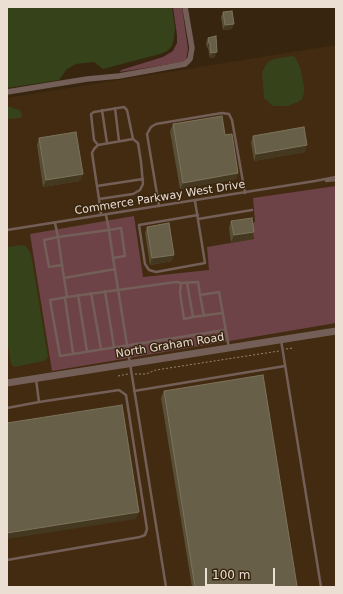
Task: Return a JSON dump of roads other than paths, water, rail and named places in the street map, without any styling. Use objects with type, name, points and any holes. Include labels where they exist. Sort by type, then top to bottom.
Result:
[{"type":"street","points":[[7,92],[87,79],[119,76],[185,64],[190,59],[192,48],[185,7]]},
{"type":"street","name":"North Graham Road","points":[[7,383],[336,331]]},
{"type":"lane","points":[[114,108],[119,141]]},
{"type":"lane","points":[[98,144],[94,140],[91,114],[114,108],[124,108],[127,110],[133,140]]},
{"type":"lane","points":[[102,110],[107,143]]},
{"type":"lane","points":[[159,206],[147,134],[151,126],[222,113],[229,114],[232,120],[245,193]]},
{"type":"lane","points":[[99,199],[136,193],[140,190],[143,184],[143,179],[138,142],[133,140],[98,144],[92,153],[101,215]]},
{"type":"lane","name":"Commerce Parkway West Drive","points":[[7,230],[336,178]]},
{"type":"lane","points":[[97,186],[143,179]]},
{"type":"lane","points":[[195,201],[198,215],[205,263],[156,272],[149,270],[145,264],[138,225],[198,215]]},
{"type":"lane","points":[[198,219],[252,210]]},
{"type":"lane","points":[[106,214],[166,587]]},
{"type":"lane","points":[[55,222],[64,278],[73,354]]},
{"type":"lane","points":[[62,265],[49,267],[44,240],[121,228],[125,256],[113,258]]},
{"type":"lane","points":[[64,278],[114,269]]},
{"type":"lane","points":[[204,316],[198,282],[176,282],[118,289],[50,300],[60,356],[225,330]]},
{"type":"lane","points":[[181,283],[180,293],[184,319],[222,312]]},
{"type":"lane","points":[[187,283],[193,317]]},
{"type":"lane","points":[[105,291],[114,347]]},
{"type":"lane","points":[[200,295],[219,292],[229,348]]},
{"type":"lane","points":[[91,293],[100,349]]},
{"type":"lane","points":[[78,295],[87,351]]},
{"type":"lane","points":[[281,340],[320,587]]},
{"type":"lane","points":[[134,391],[285,366]]},
{"type":"lane","points":[[36,378],[39,402]]},
{"type":"lane","points":[[7,408],[119,390],[126,395],[147,529],[145,535],[140,537],[7,560]]}]
